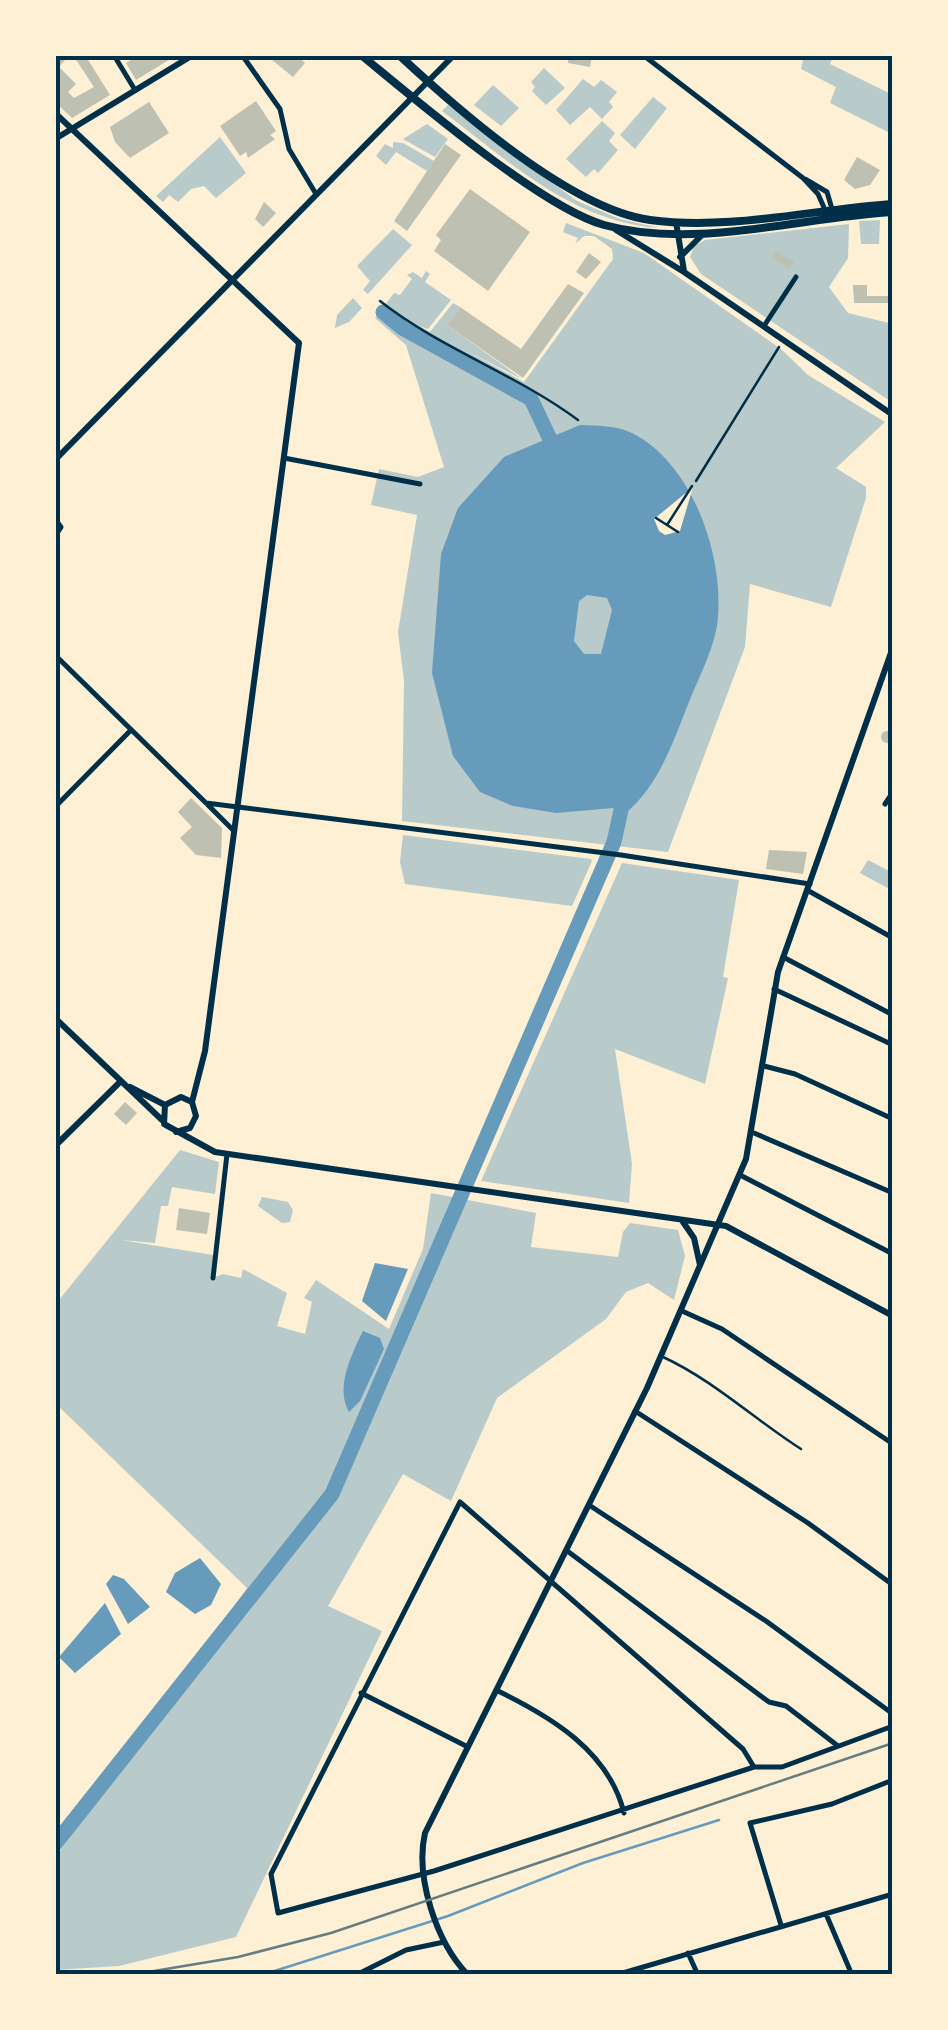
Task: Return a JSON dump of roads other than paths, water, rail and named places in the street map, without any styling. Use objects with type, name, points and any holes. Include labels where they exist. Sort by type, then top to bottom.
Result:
[{"type":"main road","points":[[362,55],[555,202],[606,225],[711,230],[829,212],[893,212]]},
{"type":"main road","points":[[398,55],[427,82],[580,196],[628,216],[677,227],[893,204]]},
{"type":"street","points":[[119,55],[115,57],[135,90]]},
{"type":"street","points":[[55,139],[192,55]]},
{"type":"street","points":[[242,55],[280,109],[289,150],[316,194]]},
{"type":"street","points":[[55,460],[454,55]]},
{"type":"street","points":[[642,55],[803,178],[824,189],[829,212]]},
{"type":"street","points":[[55,113],[299,343],[202,1068],[189,1100],[196,1116],[190,1128],[176,1132]]},
{"type":"street","points":[[606,225],[684,272],[893,415]]},
{"type":"street","points":[[677,227],[684,272]]},
{"type":"street","points":[[679,258],[693,240],[711,230]]},
{"type":"street","points":[[764,326],[796,277]]},
{"type":"street","points":[[284,458],[420,484]]},
{"type":"street","points":[[55,519],[61,527],[55,536]]},
{"type":"street","points":[[464,1974],[444,1942],[423,1874],[425,1833],[662,1356],[740,1175],[754,1133],[774,989],[783,957],[893,647]]},
{"type":"street","points":[[55,655],[233,830]]},
{"type":"street","points":[[55,807],[131,730]]},
{"type":"street","points":[[885,804],[893,792]]},
{"type":"street","points":[[206,803],[617,854],[809,887],[893,938]]},
{"type":"street","points":[[783,957],[893,1014]]},
{"type":"street","points":[[774,989],[893,1045]]},
{"type":"street","points":[[55,1018],[163,1121],[210,1150],[736,1230],[893,1316]]},
{"type":"street","points":[[764,1066],[795,1074],[893,1119]]},
{"type":"street","points":[[120,1082],[164,1105]]},
{"type":"street","points":[[55,1146],[120,1082]]},
{"type":"street","points":[[164,1105],[176,1097],[189,1100]]},
{"type":"street","points":[[163,1121],[164,1105]]},
{"type":"street","points":[[190,1128],[210,1150]]},
{"type":"street","points":[[754,1133],[893,1193]]},
{"type":"street","points":[[213,1278],[227,1154]]},
{"type":"street","points":[[740,1175],[893,1254]]},
{"type":"street","points":[[682,1221],[694,1238],[700,1266]]},
{"type":"street","points":[[682,1310],[722,1329],[893,1444]]},
{"type":"street","points":[[635,1411],[799,1517],[893,1585]]},
{"type":"street","points":[[754,1767],[743,1750],[460,1502],[272,1874],[278,1913],[624,1813],[754,1767],[782,1767],[893,1726]]},
{"type":"street","points":[[589,1504],[893,1714]]},
{"type":"street","points":[[566,1550],[768,1702],[786,1706],[838,1746]]},
{"type":"street","points":[[496,1690],[546,1716],[605,1767],[624,1813]]},
{"type":"street","points":[[361,1693],[468,1747]]},
{"type":"street","points":[[781,1926],[750,1823],[832,1804],[893,1780]]},
{"type":"street","points":[[616,1975],[893,1894]]},
{"type":"street","points":[[826,1914],[852,1975]]},
{"type":"street","points":[[356,1975],[406,1950],[444,1942]]},
{"type":"street","points":[[688,1953],[698,1975]]},
{"type":"lane","points":[[662,1356],[728,1395],[744,1412],[801,1449]]},
{"type":"water","points":[[580,425],[626,430],[654,447],[673,467],[701,516],[716,572],[717,626],[661,768],[644,794],[623,815],[613,808],[556,813],[513,806],[480,792],[453,756],[432,673],[441,554],[458,508],[504,457]],"holes":[[[587,595],[607,598],[612,610],[601,654],[584,654],[574,641],[579,601]]]},
{"type":"water","points":[[375,1263],[408,1269],[386,1321],[362,1301]]},
{"type":"water","points":[[363,1331],[380,1338],[384,1349],[360,1401],[349,1412],[344,1382]]},
{"type":"water","points":[[200,1558],[221,1584],[211,1605],[195,1614],[166,1592],[175,1573]]},
{"type":"water","points":[[113,1575],[124,1579],[150,1607],[128,1624],[106,1584]]},
{"type":"water","points":[[105,1603],[121,1634],[75,1673],[59,1657]]},
{"type":"waterway","points":[[383,312],[402,328],[531,399],[558,456]]},
{"type":"waterway","points":[[55,1844],[332,1494],[614,842],[624,796]]},
{"type":"waterway","points":[[262,1975],[448,1916],[583,1863],[719,1820]]},
{"type":"railway","points":[[130,1975],[238,1957],[331,1933],[893,1743]]}]
